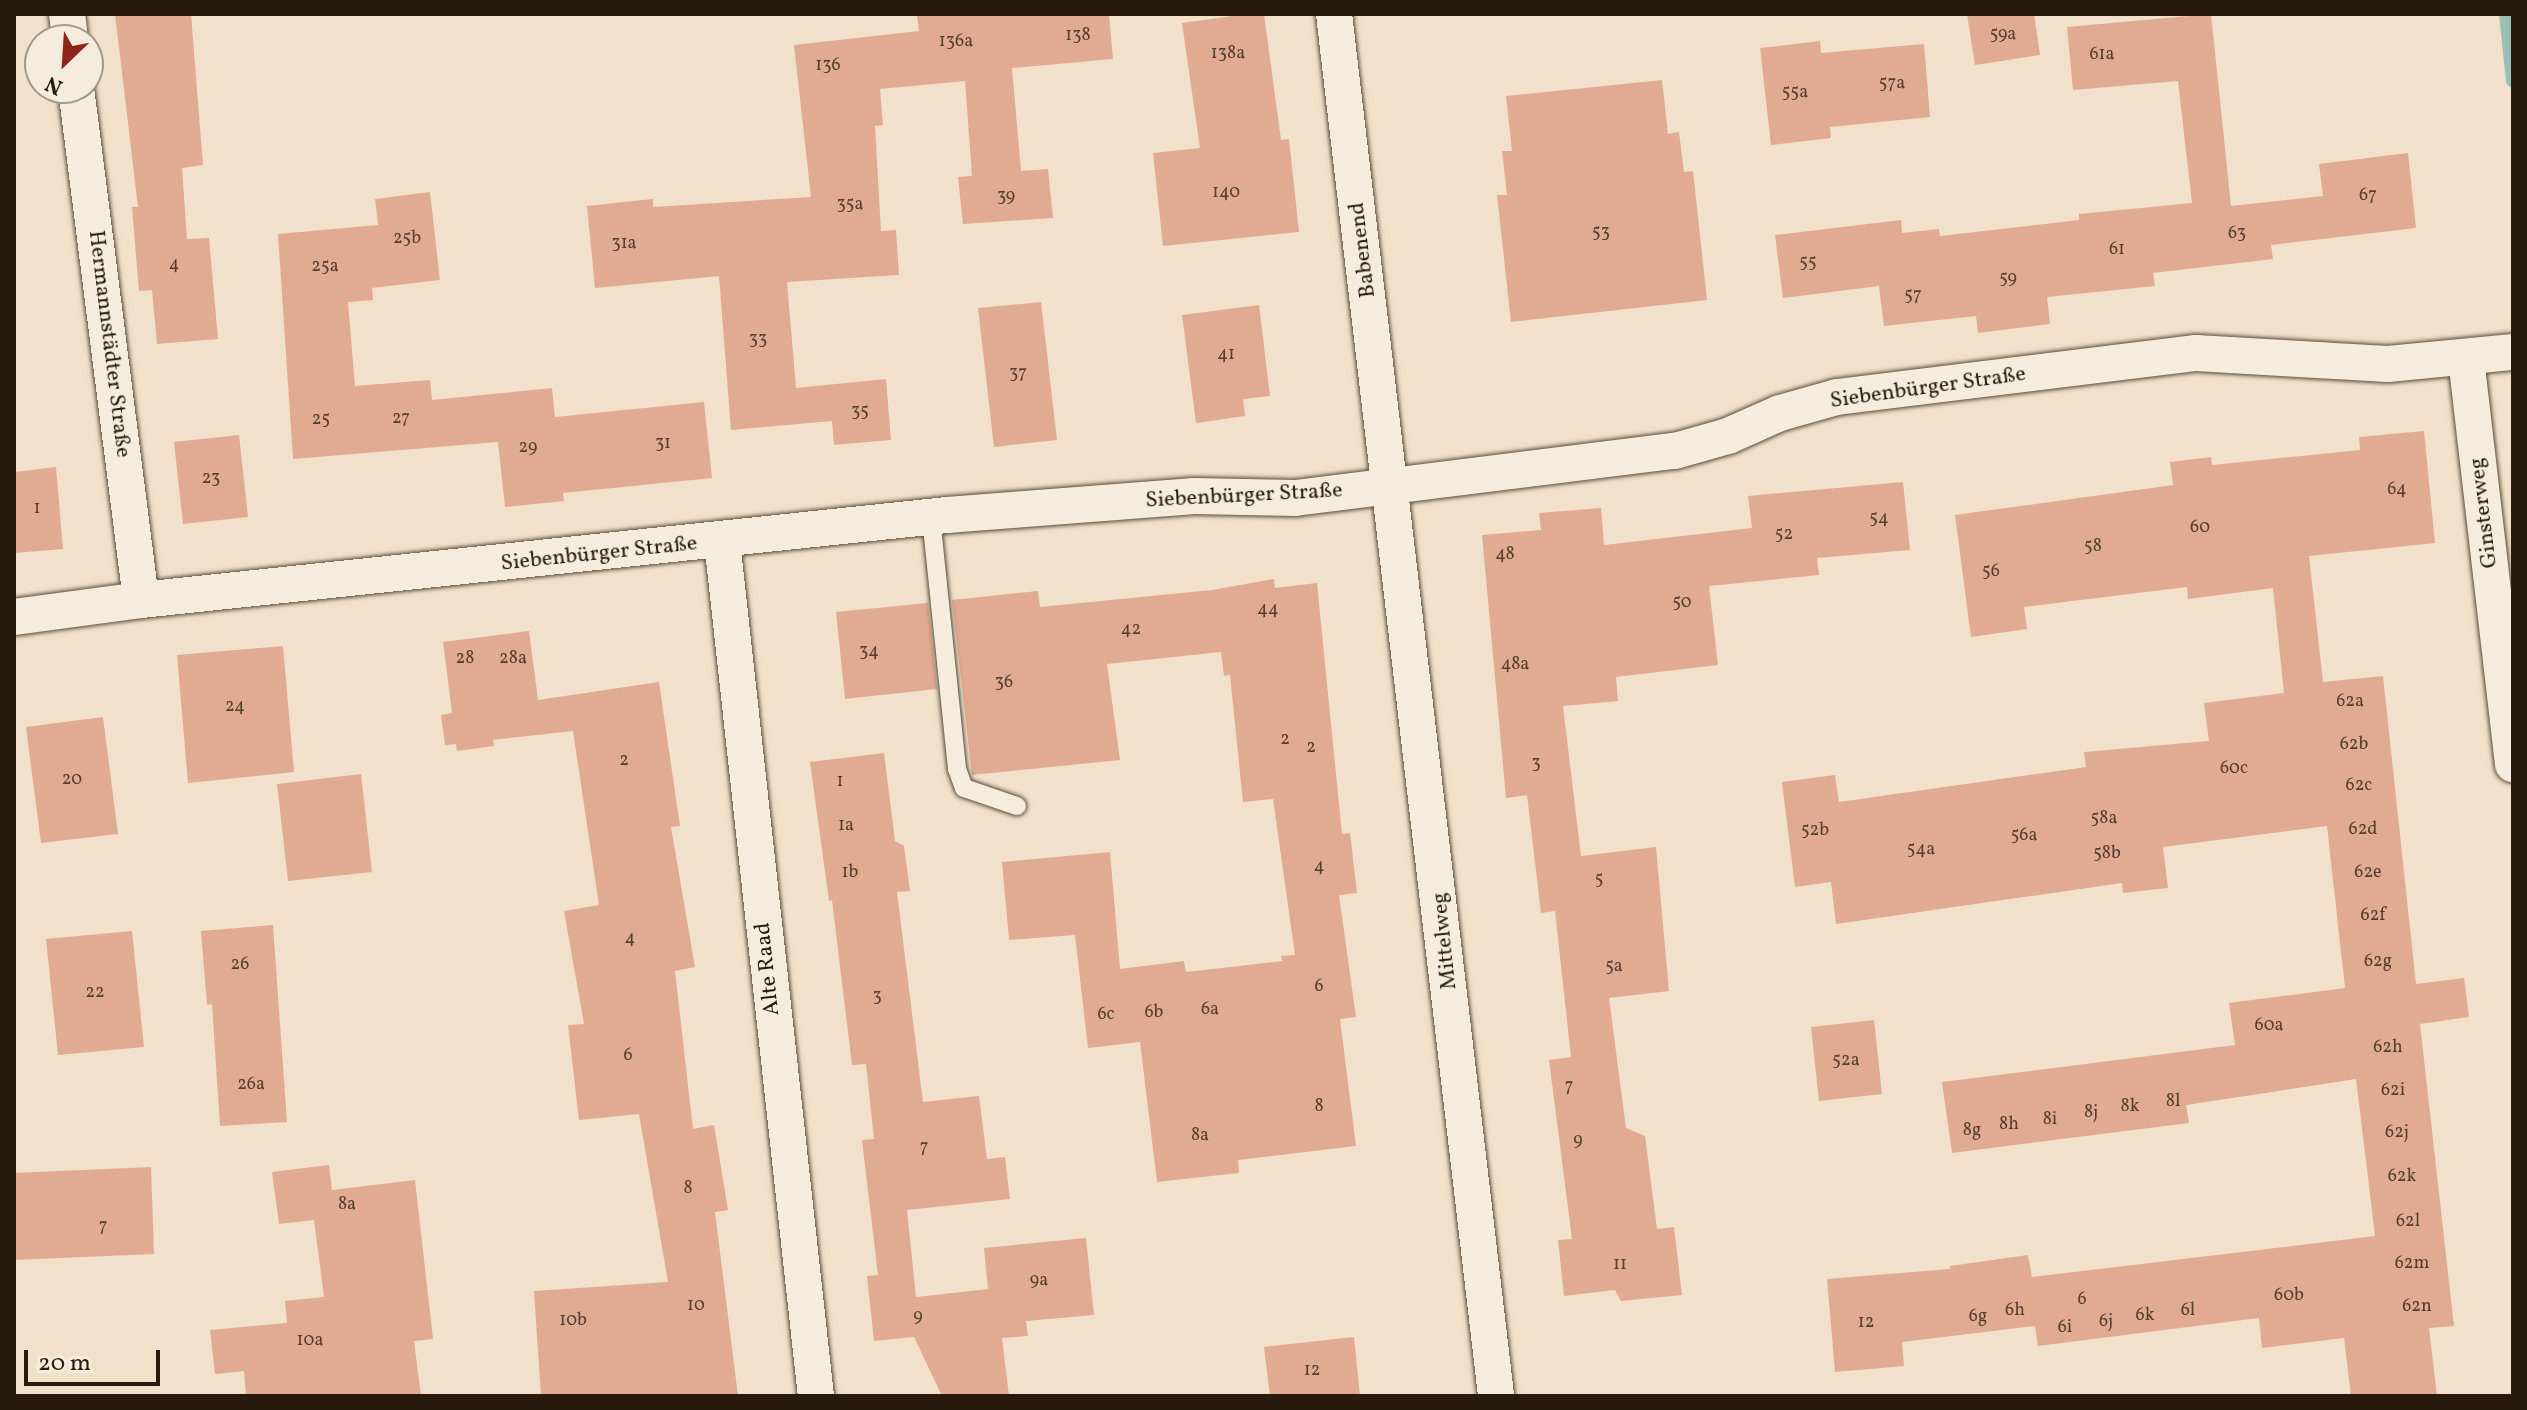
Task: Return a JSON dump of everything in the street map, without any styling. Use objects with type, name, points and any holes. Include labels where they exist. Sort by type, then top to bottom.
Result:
[{"type":"street","name":"Babenend","points":[[1334,14],[1391,486]]},
{"type":"street","name":"Hermannstädter Straße","points":[[78,104],[141,600]]},
{"type":"street","name":"Siebenbürger Straße","points":[[14,617],[141,600],[931,517],[1194,496],[1295,498],[1675,451],[1728,436],[1780,413],[1837,397],[2196,353],[2388,364],[2513,352]]},
{"type":"street","name":"Ginsterweg","points":[[2466,358],[2513,764]]},
{"type":"street","name":"Mittelweg","points":[[1391,486],[1496,1396]]},
{"type":"street","name":"Alte Raad","points":[[722,541],[816,1396]]},
{"type":"lane","points":[[931,517],[957,769],[964,788],[1017,806]]},
{"type":"building","points":[[115,14],[191,14],[203,165],[182,168],[187,239],[209,238],[218,339],[157,344],[152,290],[139,291],[132,207],[138,207]]},
{"type":"building","points":[[1109,14],[1113,59],[1012,68],[1021,171],[1048,169],[1053,218],[963,224],[958,177],[972,176],[965,81],[880,89],[883,125],[875,126],[881,231],[896,230],[899,275],[787,282],[796,388],[886,379],[891,440],[834,445],[832,421],[731,430],[719,276],[595,288],[587,206],[653,199],[653,207],[811,197],[794,45],[919,31],[917,16]]},
{"type":"building","points":[[1264,14],[1281,140],[1289,139],[1299,232],[1163,246],[1153,153],[1200,148],[1182,23]]},
{"type":"building","points":[[1967,14],[2034,14],[2040,55],[1975,65]]},
{"type":"building","points":[[2211,14],[2231,206],[2323,196],[2319,164],[2408,153],[2416,228],[2271,245],[2273,259],[2153,273],[2155,286],[2047,297],[2050,324],[1978,333],[1976,316],[1884,326],[1879,286],[1783,298],[1775,235],[1901,220],[1902,233],[1939,229],[1940,236],[2079,220],[2079,214],[2192,203],[2178,81],[2073,90],[2067,27]]},
{"type":"building","points":[[1820,41],[1821,53],[1924,44],[1930,117],[1830,127],[1831,138],[1771,145],[1760,48]]},
{"type":"building","points":[[1662,80],[1668,134],[1679,132],[1684,172],[1693,171],[1707,300],[1511,322],[1497,195],[1507,195],[1502,151],[1512,151],[1506,96]]},
{"type":"building","points":[[430,192],[440,280],[372,288],[373,300],[348,302],[355,386],[430,380],[432,400],[552,388],[555,417],[704,402],[712,478],[563,493],[564,501],[505,507],[498,442],[293,459],[278,234],[378,225],[375,199]]},
{"type":"building","points":[[1041,302],[1057,440],[994,447],[978,308]]},
{"type":"building","points":[[1259,305],[1270,396],[1243,399],[1245,416],[1196,423],[1182,315]]},
{"type":"building","points":[[2424,431],[2435,543],[2309,556],[2323,682],[2383,676],[2416,984],[2464,978],[2469,1017],[2420,1024],[2454,1326],[2429,1328],[2437,1396],[2351,1396],[2344,1338],[2262,1348],[2259,1318],[2038,1346],[2035,1326],[1902,1342],[1904,1366],[1835,1372],[1827,1279],[1950,1269],[1950,1266],[2028,1255],[2032,1277],[2375,1236],[2356,1079],[2186,1105],[2189,1123],[1952,1153],[1942,1082],[2235,1045],[2229,1003],[2345,988],[2327,826],[2163,847],[2168,888],[2123,893],[2122,883],[1836,924],[1831,882],[1795,887],[1782,782],[1835,775],[1839,802],[2086,767],[2084,752],[2209,741],[2204,703],[2284,693],[2273,588],[2188,599],[2187,587],[2024,607],[2027,629],[1971,637],[1955,515],[2173,485],[2170,462],[2211,457],[2212,465],[2360,450],[2359,437]]},
{"type":"building","points":[[239,435],[248,517],[183,524],[174,442]]},
{"type":"building","points":[[56,467],[63,549],[14,553],[14,472]]},
{"type":"building","points":[[1903,482],[1910,550],[1817,558],[1819,575],[1709,586],[1718,665],[1616,677],[1618,701],[1563,706],[1581,856],[1656,847],[1669,991],[1609,998],[1626,1128],[1645,1136],[1657,1229],[1674,1227],[1682,1295],[1621,1301],[1615,1290],[1564,1296],[1558,1240],[1572,1239],[1549,1060],[1571,1057],[1555,911],[1541,913],[1527,795],[1506,798],[1482,535],[1541,530],[1539,513],[1601,508],[1604,545],[1752,528],[1748,496]]},
{"type":"building","points":[[1274,579],[1275,588],[1317,583],[1342,834],[1350,833],[1357,893],[1339,895],[1356,1017],[1340,1019],[1356,1146],[1238,1160],[1239,1173],[1157,1182],[1140,1042],[1088,1048],[1075,935],[1009,940],[1002,862],[1110,852],[1120,969],[1184,961],[1186,972],[1282,961],[1281,956],[1295,955],[1273,799],[1243,802],[1230,675],[1224,676],[1221,652],[1107,664],[1120,760],[972,775],[952,600],[1038,591],[1040,607],[1212,590]]},
{"type":"building","points":[[928,603],[937,689],[845,699],[836,612]]},
{"type":"building","points":[[529,631],[538,700],[659,682],[680,826],[671,827],[695,967],[675,971],[693,1129],[714,1125],[728,1210],[715,1212],[738,1396],[541,1396],[534,1291],[668,1282],[639,1114],[579,1120],[568,1025],[584,1024],[564,911],[599,905],[573,731],[493,740],[494,746],[457,751],[456,744],[445,745],[441,715],[452,713],[443,642]]},
{"type":"building","points":[[283,646],[294,772],[188,783],[177,655]]},
{"type":"building","points":[[103,717],[118,834],[41,843],[26,727]]},
{"type":"building","points":[[884,753],[895,841],[904,846],[910,891],[897,892],[923,1102],[979,1096],[987,1159],[1005,1157],[1010,1199],[907,1210],[916,1297],[988,1289],[984,1248],[1086,1238],[1094,1315],[1026,1321],[1028,1336],[1002,1338],[1009,1396],[942,1396],[914,1337],[874,1341],[867,1276],[878,1275],[862,1140],[874,1139],[866,1064],[852,1065],[832,900],[829,901],[810,762]]},
{"type":"building","points":[[361,774],[372,872],[288,881],[277,784]]},
{"type":"building","points":[[273,925],[287,1122],[220,1126],[212,1004],[207,1005],[201,931]]},
{"type":"building","points":[[132,931],[144,1047],[58,1055],[46,939]]},
{"type":"building","points":[[1874,1020],[1882,1094],[1819,1101],[1811,1027]]},
{"type":"building","points":[[329,1165],[332,1190],[415,1180],[433,1339],[414,1341],[421,1396],[246,1396],[244,1371],[215,1374],[210,1330],[287,1323],[285,1301],[324,1297],[314,1220],[279,1224],[272,1172]]},
{"type":"building","points":[[151,1167],[154,1254],[14,1260],[14,1173]]},
{"type":"building","points":[[1354,1337],[1360,1396],[1270,1396],[1264,1347]]},
{"type":"waterway","points":[[2506,14],[2513,81]]}]
